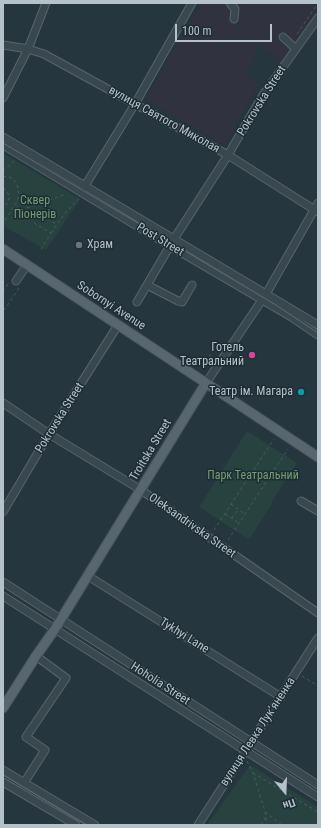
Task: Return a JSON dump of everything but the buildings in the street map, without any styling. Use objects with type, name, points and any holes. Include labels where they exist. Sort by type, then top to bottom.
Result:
[{"type":"main road","name":"Sobornyi Avenue","points":[[3,250],[318,458]]},
{"type":"main road","name":"Sobornyi Avenue","points":[[206,383],[318,452]]},
{"type":"main road","name":"Troitska Street","points":[[3,708],[36,656],[55,630],[206,383]]},
{"type":"street","points":[[3,98],[28,49],[46,3]]},
{"type":"street","points":[[83,190],[135,104],[192,3]]},
{"type":"street","points":[[230,3],[234,9],[234,19]]},
{"type":"street","name":"Pokrovska Street","points":[[137,302],[174,239],[228,155],[262,95],[318,18]]},
{"type":"street","points":[[283,37],[296,49]]},
{"type":"street","name":"вулиця Святого Миколая","points":[[3,45],[28,49],[44,54],[228,155],[316,211]]},
{"type":"street","name":"Post Street","points":[[3,137],[170,246],[318,325]]},
{"type":"street","name":"Post Street","points":[[3,146],[174,239],[264,297],[318,335]]},
{"type":"street","name":"Troitska Street","points":[[206,383],[264,297],[316,211],[318,203]]},
{"type":"street","points":[[19,282],[27,265]]},
{"type":"street","points":[[148,285],[182,302],[192,285]]},
{"type":"street","name":"Pokrovska Street","points":[[3,512],[49,434],[118,325]]},
{"type":"street","name":"Oleksandrivska Street","points":[[3,403],[49,434],[141,490],[318,613]]},
{"type":"street","points":[[301,501],[318,511]]},
{"type":"street","name":"Tykhyi Lane","points":[[88,576],[281,697]]},
{"type":"street","name":"Hoholia Street","points":[[3,582],[318,785]]},
{"type":"street","name":"Hoholia Street","points":[[3,596],[318,797]]},
{"type":"street","name":"вулиця Левка Лукʼяненка","points":[[198,825],[318,638]]},
{"type":"street","points":[[24,783],[45,750],[26,737],[66,678],[36,656]]},
{"type":"street","points":[[3,770],[95,825]]},
{"type":"street","points":[[3,782],[76,825]]},
{"type":"path","points":[[3,171],[20,155]]},
{"type":"path","points":[[3,176],[12,178],[17,184],[19,195],[15,206],[3,224]]},
{"type":"path","points":[[3,189],[6,189],[10,197],[6,205],[3,206]]},
{"type":"path","points":[[40,251],[51,233],[83,190]]},
{"type":"path","points":[[20,210],[64,195]]},
{"type":"path","points":[[15,206],[33,217]]},
{"type":"path","points":[[33,217],[39,214],[57,225]]},
{"type":"path","points":[[33,217],[34,223],[51,233]]},
{"type":"path","points":[[3,309],[5,309],[19,282]]},
{"type":"path","points":[[214,530],[274,439]]},
{"type":"path","points":[[228,540],[288,449]]},
{"type":"path","points":[[230,504],[245,514]]},
{"type":"path","points":[[232,519],[238,510]]},
{"type":"path","points":[[224,514],[239,523]]},
{"type":"path","points":[[296,672],[318,686]]},
{"type":"path","points":[[247,760],[253,773],[265,811],[267,825]]},
{"type":"path","points":[[253,773],[318,812]]},
{"type":"path","points":[[265,811],[282,825]]},
{"type":"path","points":[[261,825],[266,818]]},
{"type":"shaded area","points":[[202,3],[240,3],[236,28],[253,43],[259,52],[245,74],[259,84],[225,146],[145,99]]},
{"type":"shaded area","points":[[241,3],[318,3],[318,12],[282,62],[261,48],[237,27]]},
{"type":"green space","name":"Сквер Піонерів","points":[[3,153],[80,199],[46,250],[3,226]]},
{"type":"green space","name":"Парк Театральний","points":[[247,431],[297,463],[271,503],[272,504],[248,539],[199,507]]},
{"type":"green space","points":[[250,765],[318,807],[318,825],[207,825]]},
{"type":"tram line","points":[[3,143],[276,305],[318,333]]},
{"type":"tram line","points":[[3,775],[86,825]]},
{"type":"place","name":"Храм","points":[[79,245]]},
{"type":"place","name":"Готель Театральний","points":[[252,355]]},
{"type":"place","name":"Театр ім. Магара","points":[[301,392]]}]
